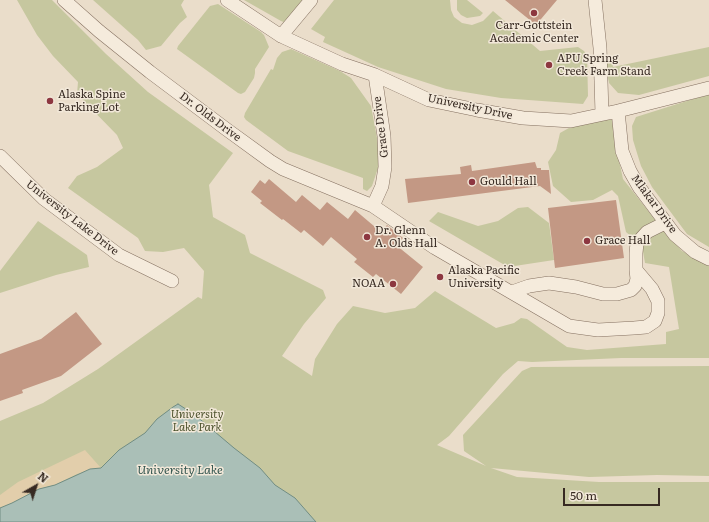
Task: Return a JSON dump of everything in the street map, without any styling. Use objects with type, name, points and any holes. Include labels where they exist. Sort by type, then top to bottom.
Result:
[{"type":"street","name":"Dr. Olds Drive","points":[[64,0],[99,31],[150,72],[270,161],[283,169],[373,206]]},
{"type":"street","name":"University Drive","points":[[227,0],[281,36],[342,64],[375,75],[429,100],[477,110],[523,118],[571,121],[618,111],[709,88]]},
{"type":"street","points":[[281,36],[311,0]]},
{"type":"street","points":[[595,0],[600,48],[602,114]]},
{"type":"street","name":"Grace Drive","points":[[373,206],[382,186],[385,166],[384,136],[375,75]]},
{"type":"street","name":"Mlakar Drive","points":[[618,111],[622,151],[630,171],[639,187],[675,235],[695,252],[709,259]]},
{"type":"street","name":"University Lake Drive","points":[[0,156],[44,199],[119,255],[172,281]]},
{"type":"street","points":[[373,206],[435,248],[569,326],[598,330],[634,328],[646,326],[655,321],[658,313],[658,301],[652,288],[636,270]]},
{"type":"street","points":[[512,292],[529,286],[549,283],[576,287],[603,294],[617,294],[631,290],[635,286],[637,278],[637,243],[647,232],[665,223]]},
{"type":"green space","name":"University Lake Park","points":[[17,0],[52,0],[106,54],[148,92],[233,153],[209,185],[213,217],[245,235],[250,253],[323,290],[326,298],[304,324],[282,356],[312,376],[315,359],[337,324],[353,306],[385,313],[415,308],[435,291],[496,328],[514,323],[521,318],[527,319],[567,347],[587,350],[666,344],[666,332],[679,329],[669,267],[645,263],[642,246],[645,241],[662,228],[682,251],[709,264],[709,358],[621,358],[532,362],[518,361],[503,374],[449,436],[437,445],[486,466],[464,451],[463,435],[522,371],[531,367],[709,366],[709,476],[657,475],[589,477],[491,468],[517,477],[599,482],[709,482],[709,522],[0,522],[0,421],[43,403],[98,369],[198,297],[202,299],[204,271],[184,248],[163,252],[145,251],[138,238],[68,188],[77,176],[97,167],[123,148],[117,135],[77,94],[78,82],[53,56],[37,35]]},
{"type":"green space","points":[[93,0],[184,0],[181,5],[187,17],[180,23],[161,46],[146,50],[138,40]]},
{"type":"green space","points":[[244,0],[307,0],[286,23]]},
{"type":"green space","points":[[334,0],[450,0],[451,10],[454,17],[462,23],[472,25],[483,21],[493,11],[540,51],[578,47],[584,51],[587,55],[588,96],[583,104],[501,98],[446,89],[378,67],[323,42],[325,37],[311,29]]},
{"type":"green space","points":[[457,0],[467,0],[483,13],[480,16],[467,18],[461,15],[457,10]]},
{"type":"green space","points":[[218,4],[261,32],[264,35],[269,47],[255,69],[254,78],[245,92],[241,94],[177,49],[210,6]]},
{"type":"green space","points":[[709,47],[709,76],[639,95],[618,93],[609,83],[606,68],[607,58],[609,56],[611,57],[613,67]]},
{"type":"green space","points":[[291,49],[340,71],[351,78],[371,106],[381,159],[372,186],[367,191],[363,189],[363,178],[288,151],[244,117],[271,69],[273,70],[277,58],[282,52]]},
{"type":"green space","points":[[709,94],[709,247],[687,234],[652,187],[641,166],[633,140],[632,126],[636,117]]},
{"type":"green space","points":[[598,120],[612,120],[623,179],[657,222],[633,238],[626,232],[618,196],[612,190],[593,200],[571,202],[553,186],[548,162],[556,150],[560,133],[576,124]]},
{"type":"green space","points":[[528,207],[549,223],[554,260],[508,267],[429,221],[438,212],[478,226],[498,221],[518,208]]},
{"type":"green space","points":[[38,221],[87,255],[89,267],[56,275],[0,293],[0,271]]},
{"type":"sand","points":[[85,450],[101,468],[77,474],[55,485],[39,489],[0,508],[0,495],[18,482]]},
{"type":"water","name":"University Lake","points":[[178,404],[195,415],[260,468],[275,485],[295,498],[316,522],[0,522],[0,508],[39,489],[55,485],[90,469],[101,468],[119,450],[145,433],[157,419]]},
{"type":"building","name":"Carr-Gottstein Academic Center","points":[[505,0],[557,0],[536,25]]},
{"type":"building","name":"Gould Hall","points":[[535,162],[537,168],[541,168],[541,170],[549,170],[551,194],[540,186],[408,203],[405,179],[461,174],[460,167],[471,165],[472,171]]},
{"type":"building","name":"Dr. Glenn A. Olds Hall","points":[[269,179],[296,202],[302,195],[320,210],[327,202],[348,219],[355,210],[381,232],[387,225],[403,238],[396,245],[423,267],[401,294],[376,274],[373,277],[354,262],[357,259],[331,237],[323,246],[304,230],[301,233],[260,203],[262,201],[251,192],[260,180],[265,184]]},
{"type":"building","name":"Grace Hall","points":[[616,200],[624,258],[555,268],[548,208]]},
{"type":"building","points":[[76,312],[102,344],[61,376],[22,390],[23,393],[0,401],[0,354],[41,339]]},
{"type":"place","name":"Carr-Gottstein Academic Center","points":[[534,13]]},
{"type":"place","name":"APU Spring Creek Farm Stand","points":[[549,65]]},
{"type":"place","name":"Alaska Spine Parking Lot","points":[[50,101]]},
{"type":"place","name":"Gould Hall","points":[[472,182]]},
{"type":"place","name":"Dr. Glenn A. Olds Hall","points":[[367,237]]},
{"type":"place","name":"Grace Hall","points":[[587,241]]},
{"type":"place","name":"Alaska Pacific University","points":[[440,277]]},
{"type":"place","name":"NOAA","points":[[393,284]]}]
